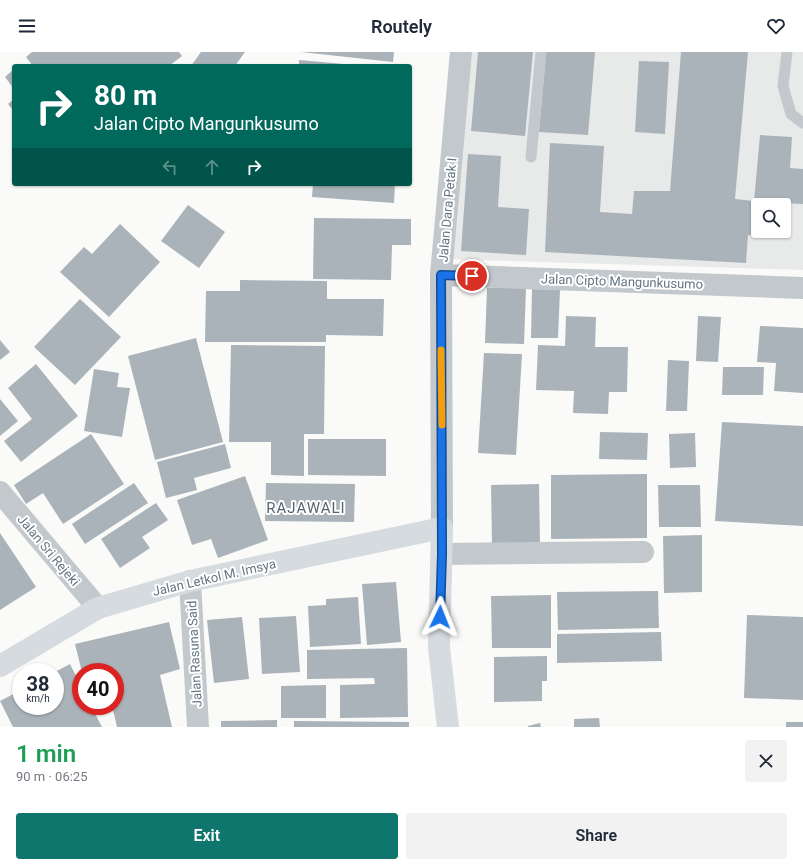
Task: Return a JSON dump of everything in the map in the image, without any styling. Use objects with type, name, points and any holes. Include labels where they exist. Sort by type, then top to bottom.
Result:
[{"type":"street","name":"Jalan Dara Petak I","points":[[448,727],[439,648],[442,554],[441,275],[461,52]]},
{"type":"street","name":"Jalan Cipto Mangunkusumo","points":[[441,275],[803,288]]},
{"type":"street","name":"Jalan Sri Rejeki","points":[[0,492],[98,608]]},
{"type":"street","name":"Jalan Letkol M. Imsya","points":[[0,666],[98,608],[190,581],[442,528]]},
{"type":"street","points":[[442,554],[643,552]]},
{"type":"street","name":"Jalan Rasuna Said","points":[[190,581],[198,727]]},
{"type":"lane","points":[[531,157],[541,52]]},
{"type":"lane","points":[[787,52],[783,86],[791,114],[803,123]]},
{"type":"shaded area","points":[[472,52],[803,52],[803,270],[446,259]]},
{"type":"building","points":[[32,52],[179,52],[182,56],[172,64],[31,64],[26,57]]},
{"type":"building","points":[[201,52],[245,52],[236,64],[192,64]]},
{"type":"building","points":[[301,52],[394,52],[393,62]]},
{"type":"building","points":[[478,52],[533,52],[525,136],[471,131]]},
{"type":"building","points":[[546,52],[595,52],[588,135],[539,132]]},
{"type":"building","points":[[681,52],[748,52],[735,199],[751,201],[751,235],[748,235],[746,263],[545,252],[550,143],[604,146],[600,212],[632,214],[634,191],[670,191]]},
{"type":"building","points":[[299,60],[344,64],[299,64]]},
{"type":"building","points":[[639,61],[669,62],[665,134],[635,132]]},
{"type":"building","points":[[12,71],[12,86],[5,77]]},
{"type":"building","points":[[12,101],[12,109],[8,104]]},
{"type":"building","points":[[760,135],[792,137],[790,168],[803,169],[803,204],[791,203],[791,198],[754,198]]},
{"type":"building","points":[[468,154],[501,156],[498,207],[529,209],[526,255],[461,251]]},
{"type":"building","points":[[313,186],[395,186],[394,203],[312,197]]},
{"type":"building","points":[[188,205],[225,232],[199,268],[161,241]]},
{"type":"building","points":[[314,218],[411,219],[411,245],[392,245],[391,280],[313,279]]},
{"type":"building","points":[[120,224],[160,262],[109,317],[60,272],[84,247],[92,254]]},
{"type":"building","points":[[240,280],[327,281],[327,299],[384,299],[383,336],[326,335],[326,342],[205,342],[206,291],[240,291]]},
{"type":"building","points":[[487,288],[526,288],[524,344],[485,343]]},
{"type":"building","points":[[532,289],[560,290],[558,338],[531,338]]},
{"type":"building","points":[[80,299],[121,337],[75,385],[34,347]]},
{"type":"building","points":[[566,316],[596,317],[595,347],[628,347],[627,392],[609,392],[608,414],[573,413],[574,391],[536,390],[538,345],[565,346]]},
{"type":"building","points":[[698,316],[721,317],[718,362],[696,361]]},
{"type":"building","points":[[760,326],[803,328],[803,393],[774,391],[776,363],[757,362]]},
{"type":"building","points":[[196,338],[223,442],[155,460],[128,356]]},
{"type":"building","points":[[0,340],[10,352],[0,360]]},
{"type":"building","points":[[231,345],[325,346],[324,434],[304,434],[304,476],[271,475],[271,442],[229,442]]},
{"type":"building","points":[[484,353],[522,354],[516,455],[478,453]]},
{"type":"building","points":[[668,360],[689,361],[687,411],[666,411]]},
{"type":"building","points":[[36,364],[78,416],[21,462],[4,441],[32,419],[8,388]]},
{"type":"building","points":[[723,367],[764,367],[763,395],[722,395]]},
{"type":"building","points":[[94,369],[119,373],[117,387],[130,388],[122,437],[84,431]]},
{"type":"building","points":[[0,399],[18,421],[0,436]]},
{"type":"building","points":[[722,422],[803,426],[803,526],[715,521]]},
{"type":"building","points":[[600,432],[648,433],[647,460],[599,459]]},
{"type":"building","points":[[695,433],[696,467],[670,468],[669,434]]},
{"type":"building","points":[[91,434],[124,484],[63,524],[43,493],[26,504],[14,485]]},
{"type":"building","points":[[308,439],[386,439],[386,476],[308,475]]},
{"type":"building","points":[[225,444],[231,468],[194,478],[197,490],[166,498],[157,462]]},
{"type":"building","points":[[647,474],[647,538],[551,539],[551,475]]},
{"type":"building","points":[[245,476],[268,540],[218,558],[211,539],[192,545],[177,500]]},
{"type":"building","points":[[134,483],[148,503],[85,544],[72,524]]},
{"type":"building","points":[[266,483],[355,484],[354,522],[265,521]]},
{"type":"building","points":[[539,484],[540,544],[492,545],[491,485]]},
{"type":"building","points":[[658,485],[700,485],[701,527],[659,527]]},
{"type":"building","points":[[156,503],[168,520],[142,537],[150,548],[120,568],[101,539]]},
{"type":"building","points":[[0,533],[36,587],[0,610]]},
{"type":"building","points":[[702,535],[702,592],[664,593],[663,536]]},
{"type":"building","points":[[396,582],[401,642],[367,645],[362,584]]},
{"type":"building","points":[[658,591],[659,628],[558,630],[557,592]]},
{"type":"building","points":[[551,595],[551,648],[492,648],[491,596]]},
{"type":"building","points":[[358,597],[361,644],[310,647],[308,606],[326,605],[326,599]]},
{"type":"building","points":[[747,615],[803,617],[803,700],[744,698]]},
{"type":"building","points":[[296,616],[300,672],[262,674],[259,618]]},
{"type":"building","points":[[242,617],[249,679],[214,683],[207,620]]},
{"type":"building","points":[[169,622],[180,669],[160,675],[172,727],[117,727],[114,715],[124,715],[124,663],[80,663],[75,644]]},
{"type":"building","points":[[661,632],[662,661],[557,663],[557,634]]},
{"type":"building","points":[[407,648],[408,717],[340,718],[340,685],[375,684],[374,678],[307,679],[307,650]]},
{"type":"building","points":[[547,656],[547,681],[542,681],[542,701],[494,702],[494,657]]},
{"type":"building","points":[[70,664],[72,668],[72,715],[96,715],[102,727],[13,727],[0,701],[12,695],[12,715],[64,715],[64,667]]},
{"type":"building","points":[[326,685],[326,718],[281,718],[281,686]]},
{"type":"building","points":[[599,718],[600,727],[574,727],[574,719]]},
{"type":"building","points":[[277,720],[277,727],[221,727],[221,721]]},
{"type":"building","points":[[294,721],[409,722],[409,727],[294,727]]},
{"type":"building","points":[[786,722],[803,722],[803,727],[786,727]]},
{"type":"building","points":[[540,723],[541,727],[528,727],[528,726]]},
{"type":"slow traffic","points":[[441,350],[442,425]]},
{"type":"district","name":"RAJAWALI","points":[[306,508]]},
{"type":"route","points":[[440,617],[442,554],[441,275],[472,276]]}]
